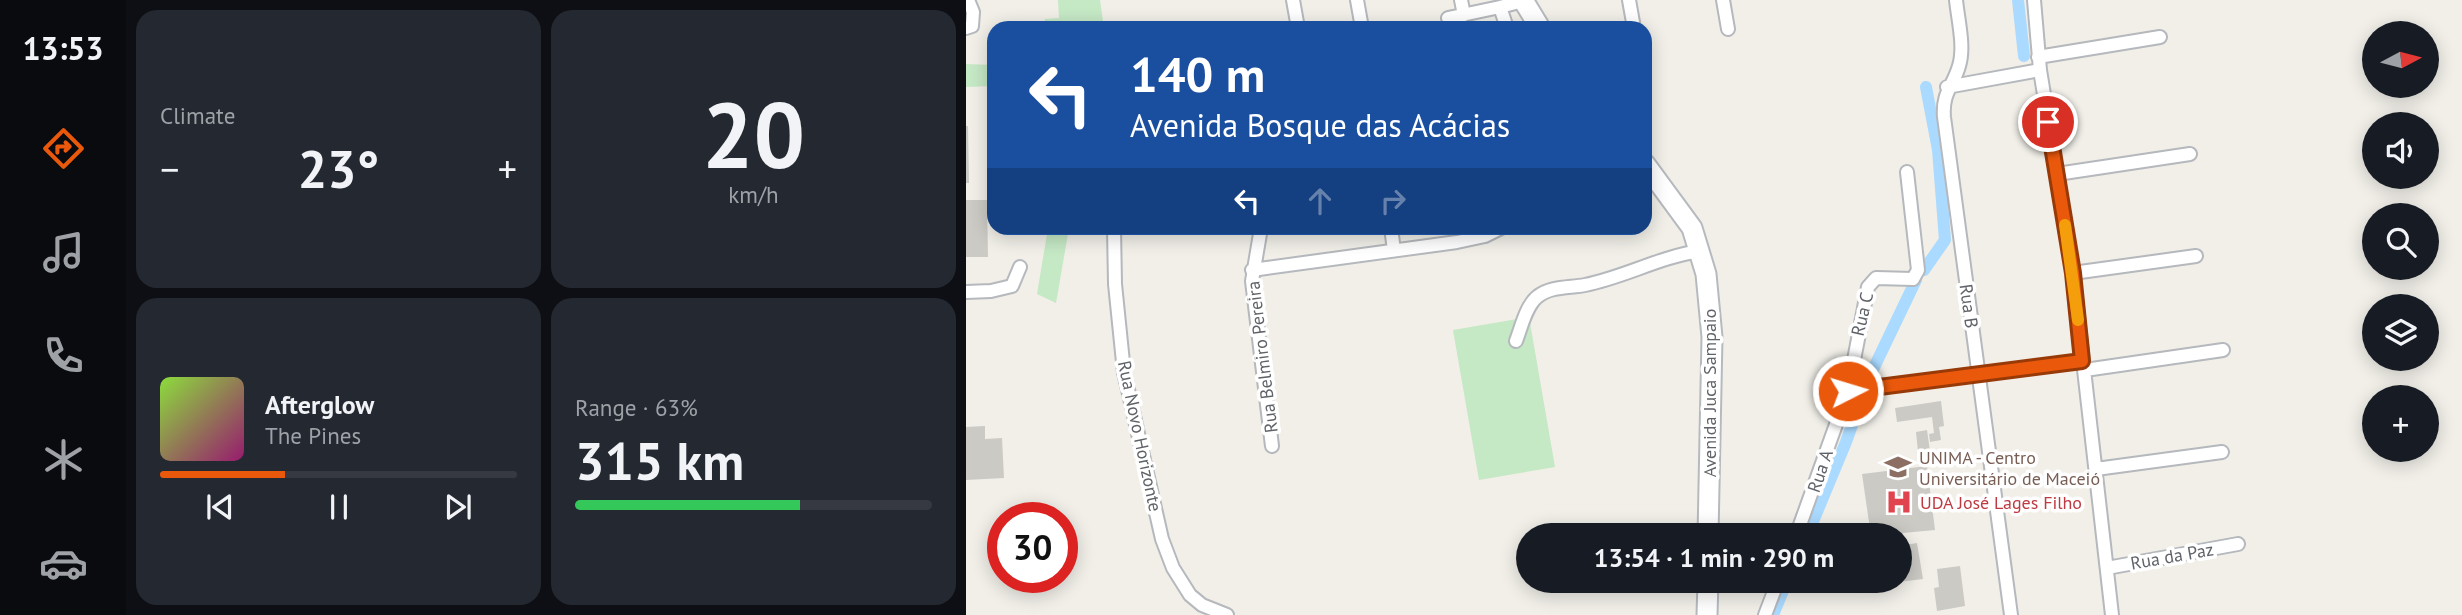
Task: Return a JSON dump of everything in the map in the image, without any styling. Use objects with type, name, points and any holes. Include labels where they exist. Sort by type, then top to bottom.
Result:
[{"type":"main road","points":[[1523,0],[1536,21]]},
{"type":"main road","name":"Avenida Juca Sampaio","points":[[1652,173],[1680,208],[1700,251],[1706,275],[1712,337],[1708,523]]},
{"type":"main road","points":[[1707,593],[1707,615]]},
{"type":"street","points":[[1293,0],[1297,21]]},
{"type":"street","points":[[1357,0],[1361,21]]},
{"type":"street","points":[[1461,0],[1464,15]]},
{"type":"street","points":[[1448,18],[1523,0]]},
{"type":"street","points":[[1629,0],[1633,21]]},
{"type":"street","points":[[1723,0],[1728,29]]},
{"type":"street","name":"Rua B","points":[[1956,0],[1959,65],[1947,87],[1943,102],[1947,152],[2011,615]]},
{"type":"street","points":[[2034,0],[2039,64],[2073,273],[2112,615]]},
{"type":"street","points":[[966,28],[974,23],[971,6]]},
{"type":"street","points":[[1500,7],[1505,21]]},
{"type":"street","points":[[1947,87],[2160,37]]},
{"type":"street","points":[[2057,174],[2190,154]]},
{"type":"street","name":"Rua C","points":[[1852,391],[1870,283],[1876,278],[1913,279],[1918,265],[1907,172]]},
{"type":"street","name":"Rua Novo Horizonte","points":[[1114,235],[1115,284],[1123,362],[1162,539],[1173,568],[1190,595],[1202,605],[1227,615]]},
{"type":"street","name":"Rua Belmiro Pereira","points":[[1260,235],[1252,270],[1272,446]]},
{"type":"street","points":[[1392,235],[1394,250]]},
{"type":"street","points":[[1252,270],[1466,240],[1481,235]]},
{"type":"street","points":[[1516,341],[1531,304],[1550,290],[1595,283],[1669,255],[1700,251]]},
{"type":"street","points":[[2073,273],[2196,256]]},
{"type":"street","points":[[966,292],[991,292],[1012,286],[1020,267]]},
{"type":"street","points":[[1852,391],[2223,350]]},
{"type":"street","name":"Rua A","points":[[1801,523],[1852,391]]},
{"type":"street","points":[[2096,469],[2222,452]]},
{"type":"street","name":"Rua da Paz","points":[[2107,568],[2238,544]]},
{"type":"street","points":[[1765,615],[1773,593]]},
{"type":"green space","points":[[1058,0],[1100,0],[1103,21],[1044,21],[1059,18]]},
{"type":"green space","points":[[966,64],[987,65],[987,86],[966,87]]},
{"type":"green space","points":[[1047,235],[1068,235],[1056,303],[1037,294]]},
{"type":"green space","points":[[1529,317],[1555,467],[1479,480],[1453,330]]},
{"type":"building","points":[[968,126],[969,183],[966,183]]},
{"type":"building","points":[[966,200],[987,200],[988,257],[966,257]]},
{"type":"building","points":[[1941,401],[1944,426],[1939,427],[1941,440],[1930,442],[1929,434],[1934,433],[1932,417],[1897,422],[1895,408]]},
{"type":"building","points":[[985,426],[985,439],[1002,438],[1004,478],[966,480],[966,427]]},
{"type":"building","points":[[1927,430],[1930,451],[1918,452],[1916,432]]},
{"type":"building","name":"UDA José Lages Filho","points":[[1927,466],[1935,530],[1912,532],[1912,523],[1869,523],[1862,474]]},
{"type":"building","points":[[1917,543],[1923,579],[1912,580],[1912,544]]},
{"type":"building","points":[[1960,566],[1965,606],[1937,611],[1934,588],[1939,587],[1937,569]]},
{"type":"waterway","points":[[2018,0],[2024,56]]},
{"type":"waterway","points":[[1924,270],[1945,240],[1938,150],[1926,87]]},
{"type":"waterway","points":[[1812,523],[1868,380],[1916,280]]},
{"type":"waterway","points":[[1773,615],[1782,593]]},
{"type":"slow traffic","points":[[2065,225],[2078,320]]},
{"type":"place","name":"UNIMA - Centro Universitário de Maceió","points":[[1898,467]]},
{"type":"place","name":"UDA José Lages Filho","points":[[1899,502]]},
{"type":"route","points":[[1848,391],[2082,361],[2073,273],[2048,122]]}]
